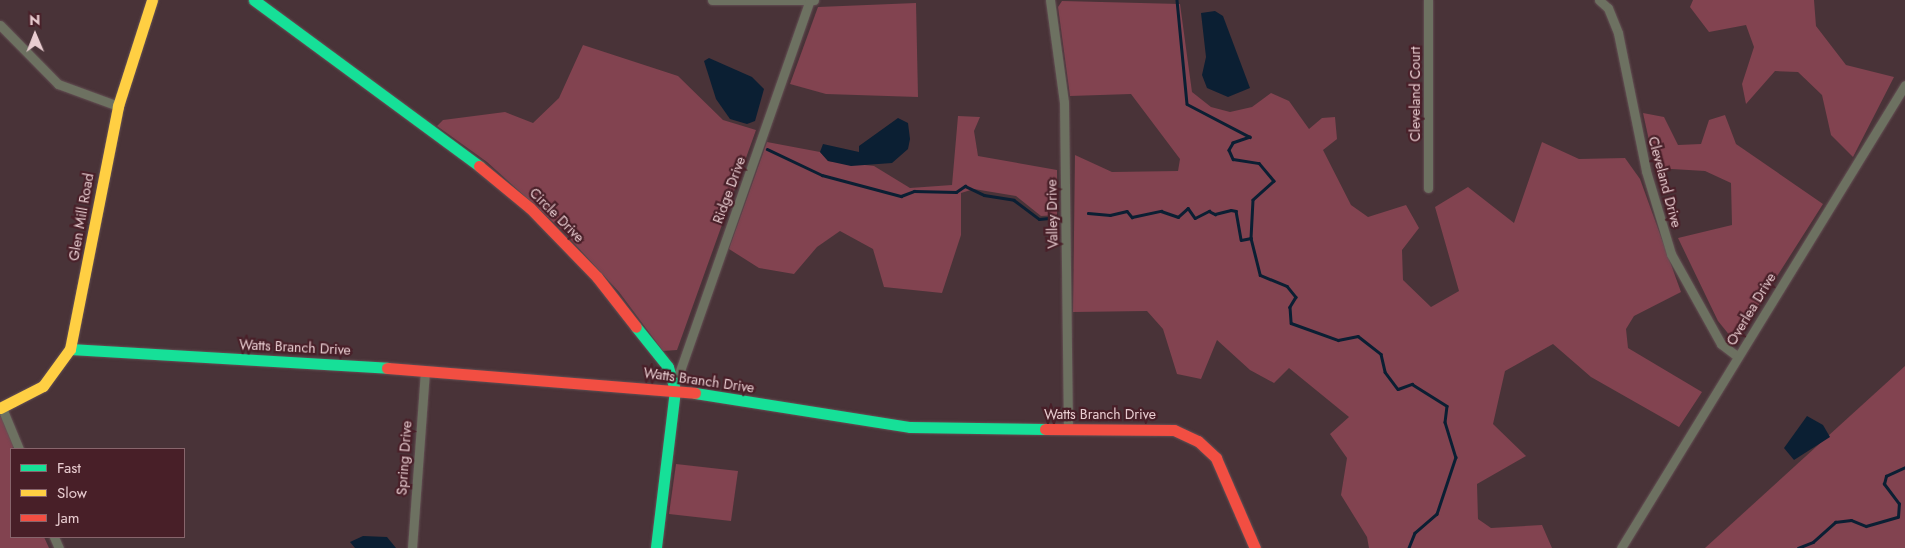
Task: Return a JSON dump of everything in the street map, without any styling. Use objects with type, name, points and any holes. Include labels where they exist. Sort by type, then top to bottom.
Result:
[{"type":"street","name":"Glen Mill Road","points":[[1,408],[43,386],[70,349],[118,106],[152,0]]},
{"type":"street","name":"Circle Drive","points":[[254,0],[427,124],[530,208],[625,311],[668,367],[675,390],[656,548]]},
{"type":"street","points":[[712,0],[814,0]]},
{"type":"street","name":"Ridge Drive","points":[[675,390],[676,375],[810,0]]},
{"type":"street","name":"Valley Drive","points":[[1050,0],[1064,102],[1068,428]]},
{"type":"street","name":"Cleveland Court","points":[[1428,0],[1428,188]]},
{"type":"street","name":"Cleveland Drive","points":[[1599,0],[1608,8],[1618,33],[1646,171],[1671,254],[1721,344],[1738,357]]},
{"type":"street","points":[[0,25],[58,84],[118,106]]},
{"type":"street","name":"Overlea Drive","points":[[1621,548],[1905,85]]},
{"type":"street","name":"Watts Branch Drive","points":[[70,349],[425,370],[675,390],[910,427],[1165,428],[1198,440],[1216,458],[1255,548]]},
{"type":"street","name":"Spring Drive","points":[[412,548],[425,370]]},
{"type":"street","points":[[1,408],[19,448]]},
{"type":"shaded area","points":[[1693,0],[1814,0],[1816,26],[1846,65],[1894,77],[1853,157],[1831,135],[1822,95],[1798,72],[1775,71],[1746,104],[1742,84],[1754,47],[1746,25],[1709,32],[1690,7]]},
{"type":"shaded area","points":[[1062,1],[1180,4],[1192,92],[1211,107],[1230,112],[1252,107],[1271,93],[1289,101],[1309,129],[1322,118],[1335,117],[1337,139],[1323,150],[1351,205],[1368,217],[1406,205],[1419,228],[1402,250],[1403,280],[1431,307],[1459,291],[1435,207],[1468,187],[1514,223],[1542,142],[1579,159],[1625,158],[1640,179],[1681,292],[1634,316],[1626,329],[1628,348],[1702,392],[1679,427],[1591,377],[1553,344],[1505,371],[1493,424],[1526,456],[1477,484],[1478,519],[1491,528],[1542,525],[1552,548],[1369,548],[1367,537],[1341,495],[1347,458],[1330,434],[1349,417],[1289,368],[1274,383],[1250,370],[1217,340],[1201,379],[1177,374],[1163,329],[1147,311],[1073,312],[1075,155],[1112,172],[1178,171],[1180,159],[1131,94],[1070,96],[1058,7]]},
{"type":"shaded area","points":[[916,3],[918,97],[826,94],[790,84],[818,7]]},
{"type":"shaded area","points":[[583,45],[678,76],[723,120],[756,130],[677,350],[663,351],[619,292],[561,229],[487,162],[437,126],[443,120],[505,112],[533,123],[559,98]]},
{"type":"shaded area","points":[[1643,113],[1664,117],[1678,145],[1701,144],[1709,120],[1725,115],[1736,144],[1823,204],[1739,336],[1731,337],[1718,321],[1678,238],[1732,225],[1731,183],[1705,171],[1655,168]]},
{"type":"shaded area","points":[[958,116],[980,117],[974,131],[978,156],[1057,170],[1057,215],[1041,216],[1016,196],[974,189],[961,193],[961,235],[942,293],[884,287],[873,249],[840,231],[817,247],[794,274],[759,268],[729,249],[767,142],[820,152],[828,161],[874,166],[910,188],[952,185]]},
{"type":"shaded area","points":[[1905,366],[1905,548],[1705,548]]},
{"type":"shaded area","points":[[0,408],[17,444],[10,448],[10,538],[44,538],[49,548],[0,548]]},
{"type":"shaded area","points":[[676,464],[738,471],[731,521],[669,514]]},
{"type":"water","points":[[1215,11],[1223,16],[1250,88],[1228,97],[1207,88],[1202,75],[1206,57],[1201,13]]},
{"type":"water","points":[[709,58],[752,77],[764,89],[755,121],[747,124],[730,119],[716,99],[704,61]]},
{"type":"water","points":[[898,118],[908,123],[910,139],[908,149],[892,163],[851,166],[828,161],[820,152],[823,144],[859,152],[859,146]]},
{"type":"water","points":[[1807,416],[1823,425],[1830,437],[1794,460],[1784,448]]},
{"type":"water","points":[[363,536],[387,537],[396,548],[355,548],[350,542]]},
{"type":"waterway","points":[[1177,0],[1187,104],[1250,137],[1233,143],[1229,150],[1233,159],[1259,163],[1274,181],[1253,200],[1251,238],[1260,275],[1287,286],[1296,297],[1290,307],[1291,323],[1338,340],[1358,336],[1381,354],[1385,372],[1398,389],[1412,384],[1447,406],[1445,422],[1456,457],[1437,514],[1415,533],[1409,548]]},
{"type":"waterway","points":[[767,149],[822,175],[901,196],[914,191],[956,192],[965,186],[984,195],[1014,200],[1039,219],[1049,218]]},
{"type":"waterway","points":[[1088,213],[1110,215],[1127,211],[1132,217],[1161,211],[1178,217],[1188,208],[1195,218],[1209,211],[1215,214],[1231,210],[1236,211],[1241,240],[1251,238]]},
{"type":"waterway","points":[[1798,548],[1813,542],[1835,522],[1851,520],[1866,526],[1898,517],[1899,504],[1884,484],[1886,476],[1905,467]]},
{"type":"traffic: fast","points":[[254,0],[479,166]]},
{"type":"traffic: fast","points":[[636,327],[668,367],[675,390],[656,548]]},
{"type":"traffic: fast","points":[[70,349],[387,368]]},
{"type":"traffic: fast","points":[[695,393],[910,427],[1045,429]]},
{"type":"traffic: slow","points":[[0,408],[43,386],[70,349],[118,106],[152,0]]},
{"type":"traffic: jam","points":[[479,166],[530,208],[597,277],[636,327]]},
{"type":"traffic: jam","points":[[387,368],[695,393]]},
{"type":"traffic: jam","points":[[1045,429],[1174,430],[1198,441],[1216,458],[1255,548]]}]
